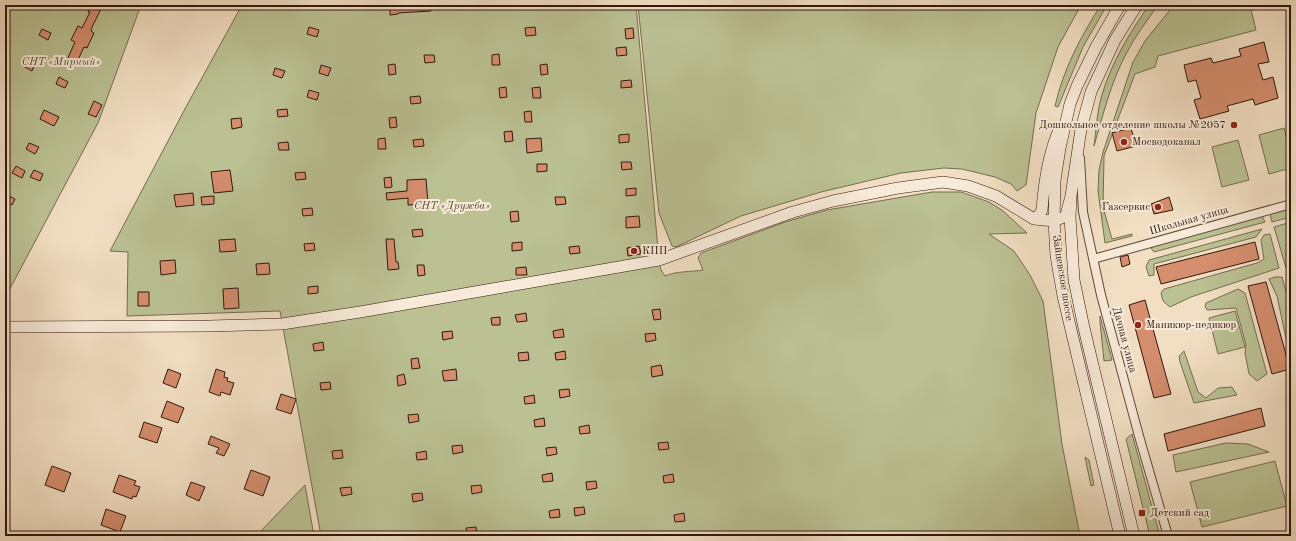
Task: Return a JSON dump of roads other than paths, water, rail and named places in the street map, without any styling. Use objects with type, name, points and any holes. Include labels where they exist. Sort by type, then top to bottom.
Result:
[{"type":"street","name":"Зайцевское шоссе","points":[[1120,5],[1096,47],[1070,104],[1057,166],[1054,221],[1056,256],[1063,296],[1120,536]]},
{"type":"street","name":"Зайцевское шоссе","points":[[1134,536],[1084,328],[1074,280],[1070,223],[1071,196],[1078,146],[1086,108],[1097,79],[1115,40],[1137,5]]},
{"type":"street","points":[[1034,218],[1039,215],[1042,210],[1046,174],[1051,150],[1070,104]]},
{"type":"street","name":"Дачная улица","points":[[1078,146],[1083,212],[1102,299],[1136,428],[1168,536]]},
{"type":"street","points":[[5,327],[270,325],[360,312],[659,260],[776,217],[810,207],[898,188],[932,183],[959,184],[979,188],[1034,218],[1054,221],[1064,218],[1071,196]]},
{"type":"street","name":"Школьная улица","points":[[1093,259],[1291,204]]},
{"type":"street","points":[[1054,221],[1064,234],[1074,280]]},
{"type":"place","name":"Дошкольное отделение школы №2057","points":[[1234,125]]},
{"type":"place","name":"Мосводоканал","points":[[1124,142]]},
{"type":"place","name":"Газсервис","points":[[1158,207]]},
{"type":"place","name":"КПП","points":[[634,251]]},
{"type":"place","name":"Маникюр-педикюр","points":[[1138,325]]},
{"type":"place","name":"Детский сад","points":[[1142,513]]},
{"type":"park label","name":"СНТ «Мирный»","points":[[61,62]]},
{"type":"park label","name":"СНТ «Дружба»","points":[[452,206]]}]
